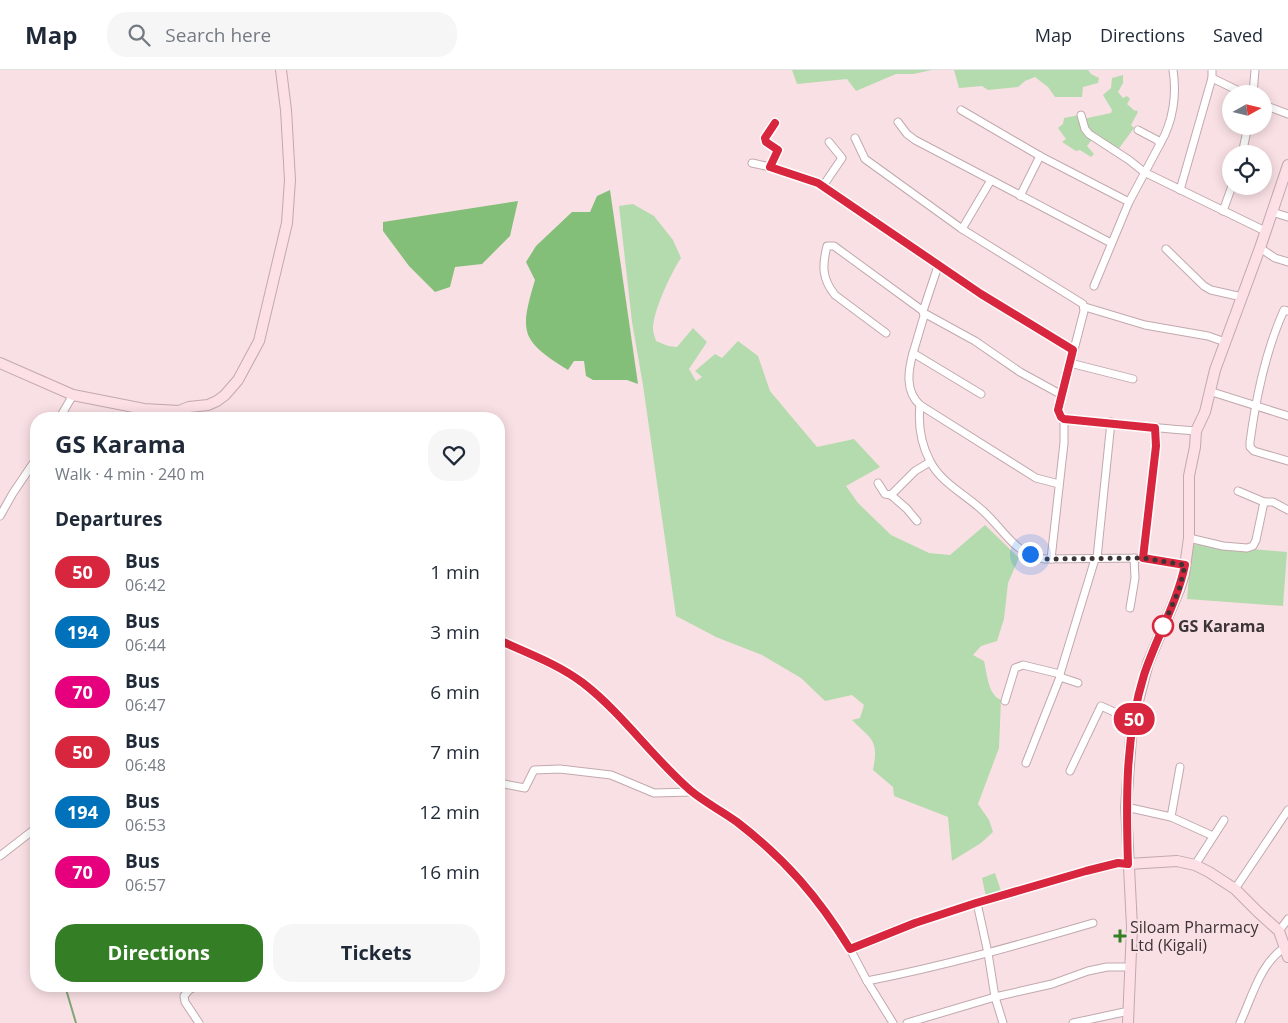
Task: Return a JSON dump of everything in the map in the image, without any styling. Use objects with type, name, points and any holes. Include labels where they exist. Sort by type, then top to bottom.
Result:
[{"type":"main road","points":[[0,363],[73,395],[144,409],[178,411],[217,401],[238,380],[259,341],[287,223],[290,172],[282,70]]},
{"type":"main road","points":[[1128,1023],[1132,927],[1126,808],[1134,721],[1144,675],[1179,590],[1185,565],[1189,538],[1189,476],[1196,431],[1204,412],[1225,342],[1288,168]]},
{"type":"main road","points":[[1128,864],[1177,861],[1209,872],[1235,889],[1279,931],[1286,952]]},
{"type":"street","points":[[1094,286],[1129,202],[1167,131],[1175,88],[1173,70]]},
{"type":"street","points":[[1254,85],[1255,70]]},
{"type":"street","points":[[1180,190],[1212,74],[1230,85]]},
{"type":"street","points":[[1272,108],[1288,114]]},
{"type":"street","points":[[960,110],[1040,156],[1129,202]]},
{"type":"street","points":[[1081,115],[1085,129],[1089,134],[1144,172],[1265,231]]},
{"type":"street","points":[[898,122],[907,134],[915,140],[1111,243]]},
{"type":"street","points":[[770,167],[778,150],[766,142],[765,138],[775,123]]},
{"type":"street","points":[[1138,130],[1157,140],[1160,144]]},
{"type":"street","points":[[855,138],[860,152],[865,159],[962,228],[1085,307],[1145,325],[1208,336],[1225,342]]},
{"type":"street","points":[[823,186],[842,158],[829,142]]},
{"type":"street","points":[[1020,196],[1040,156]]},
{"type":"street","points":[[752,163],[809,179],[823,186],[938,266],[1073,350]]},
{"type":"street","points":[[962,228],[991,180]]},
{"type":"street","points":[[1223,211],[1229,195]]},
{"type":"street","points":[[1272,212],[1288,217]]},
{"type":"street","points":[[886,333],[835,295],[830,289],[824,273],[824,256],[827,246],[834,246],[923,312],[975,341],[1020,372],[1062,395]]},
{"type":"street","points":[[1260,248],[1275,258],[1288,262]]},
{"type":"street","points":[[1166,249],[1204,286],[1211,290],[1242,297]]},
{"type":"street","points":[[938,266],[923,312],[908,378],[913,396],[920,405],[1036,478],[1059,484]]},
{"type":"street","points":[[1085,307],[1058,410],[1061,417],[1064,419],[1196,431]]},
{"type":"street","points":[[1288,311],[1284,310],[1262,373],[1250,442],[1250,447],[1254,451],[1288,461]]},
{"type":"street","points":[[913,353],[981,394]]},
{"type":"street","points":[[1070,363],[1133,379]]},
{"type":"street","points":[[1209,391],[1288,416]]},
{"type":"street","points":[[63,412],[73,395]]},
{"type":"street","points":[[920,405],[919,423],[930,462],[938,473],[982,510],[1017,547],[1044,559],[1143,558],[1185,565]]},
{"type":"street","points":[[1051,559],[1064,443],[1064,419]]},
{"type":"street","points":[[1026,763],[1060,675],[1096,558],[1111,422]]},
{"type":"street","points":[[1143,558],[1156,446],[1155,428]]},
{"type":"street","points":[[891,495],[915,471],[930,462]]},
{"type":"street","points":[[0,516],[30,468]]},
{"type":"street","points":[[878,483],[886,494],[891,495],[917,521]]},
{"type":"street","points":[[1238,491],[1264,502],[1273,502],[1288,510]]},
{"type":"street","points":[[1189,538],[1223,546],[1247,548],[1253,546],[1264,502]]},
{"type":"street","points":[[1130,608],[1135,578],[1134,558]]},
{"type":"street","points":[[505,643],[573,675],[618,715],[669,771],[692,792],[736,822],[788,866],[828,913],[893,1023]]},
{"type":"street","points":[[1005,701],[1016,668],[1019,665],[1060,675],[1078,683]]},
{"type":"street","points":[[1070,771],[1101,706],[1134,721]]},
{"type":"street","points":[[1171,817],[1180,767]]},
{"type":"street","points":[[505,784],[525,788],[534,770],[560,769],[611,775],[654,793],[692,792]]},
{"type":"street","points":[[1126,808],[1171,817],[1213,836]]},
{"type":"street","points":[[1235,889],[1288,810]]},
{"type":"street","points":[[1195,866],[1224,820]]},
{"type":"street","points":[[0,856],[30,833]]},
{"type":"street","points":[[850,949],[915,923],[976,903],[1086,871],[1118,863],[1128,864]]},
{"type":"street","points":[[976,903],[1002,1023]]},
{"type":"street","points":[[1279,931],[1288,919]]},
{"type":"street","points":[[867,981],[988,953],[1093,923]]},
{"type":"street","points":[[1240,1023],[1264,969],[1273,955],[1286,952]]},
{"type":"street","points":[[907,1023],[995,997],[1052,984],[1088,971],[1107,967],[1131,967]]},
{"type":"street","points":[[187,992],[184,996],[186,1002],[199,1023]]},
{"type":"street","points":[[1073,1023],[1129,1011]]},
{"type":"green space","points":[[792,70],[932,70],[913,74],[896,74],[856,91],[847,79],[797,84]]},
{"type":"green space","points":[[954,70],[1088,70],[1099,78],[1098,83],[1083,87],[1082,97],[1055,97],[1048,87],[1035,77],[1025,81],[1018,87],[988,90],[982,86],[959,88]]},
{"type":"green space","points":[[1123,75],[1123,83],[1118,92],[1123,98],[1127,96],[1130,99],[1127,104],[1138,112],[1131,125],[1134,128],[1117,151],[1090,133],[1083,119],[1111,113],[1112,110],[1103,95],[1111,88],[1112,78]]},
{"type":"green space","points":[[1079,115],[1094,137],[1087,146],[1094,154],[1091,157],[1080,150],[1076,151],[1062,142],[1066,139],[1058,128],[1063,124],[1064,118]]},
{"type":"green space","points":[[610,190],[638,384],[627,380],[593,380],[586,376],[584,361],[574,361],[568,370],[552,360],[533,343],[528,334],[526,324],[535,280],[526,262],[536,246],[572,212],[590,212],[597,196]]},
{"type":"green space","points":[[518,201],[510,236],[482,264],[455,267],[450,287],[435,292],[409,266],[383,231],[383,222]]},
{"type":"green space","points":[[633,204],[654,216],[673,240],[681,258],[659,303],[653,330],[656,341],[668,346],[677,347],[693,328],[707,342],[689,369],[696,381],[702,377],[695,371],[715,354],[722,358],[738,341],[758,356],[770,391],[817,447],[854,439],[880,467],[846,486],[858,503],[891,535],[929,553],[950,555],[985,525],[1019,558],[1008,583],[1004,619],[997,641],[981,646],[973,655],[984,661],[991,689],[1001,700],[999,748],[978,804],[989,820],[993,832],[981,843],[952,861],[948,817],[894,796],[893,787],[873,770],[875,752],[872,741],[852,720],[860,718],[864,705],[852,695],[825,701],[801,678],[762,655],[716,637],[676,616],[643,385],[632,322],[619,206]]},
{"type":"green space","points":[[1192,544],[1287,552],[1283,606],[1187,599]]},
{"type":"green space","points":[[995,873],[1001,891],[986,897],[982,878]]},
{"type":"waterway","points":[[67,992],[76,1023]]},
{"type":"bus line","name":"50","points":[[505,643],[573,675],[618,715],[669,771],[692,792],[762,842],[788,866],[828,913],[850,949],[915,923],[976,903],[1086,871],[1118,863],[1128,864],[1126,808],[1131,738],[1140,688],[1155,645],[1179,590],[1185,565],[1143,558],[1156,446],[1155,428],[1111,422],[1064,419],[1061,417],[1058,410],[1073,350],[921,255],[818,183],[770,167],[778,150],[764,140],[775,123]]},
{"type":"place","name":"GS Karama","points":[[1163,626]]},
{"type":"place","name":"Siloam Pharmacy Ltd (Kigali)","points":[[1120,936]]},
{"type":"route","points":[[1030,554],[1044,559],[1143,558],[1185,565],[1179,590],[1163,626]]}]
